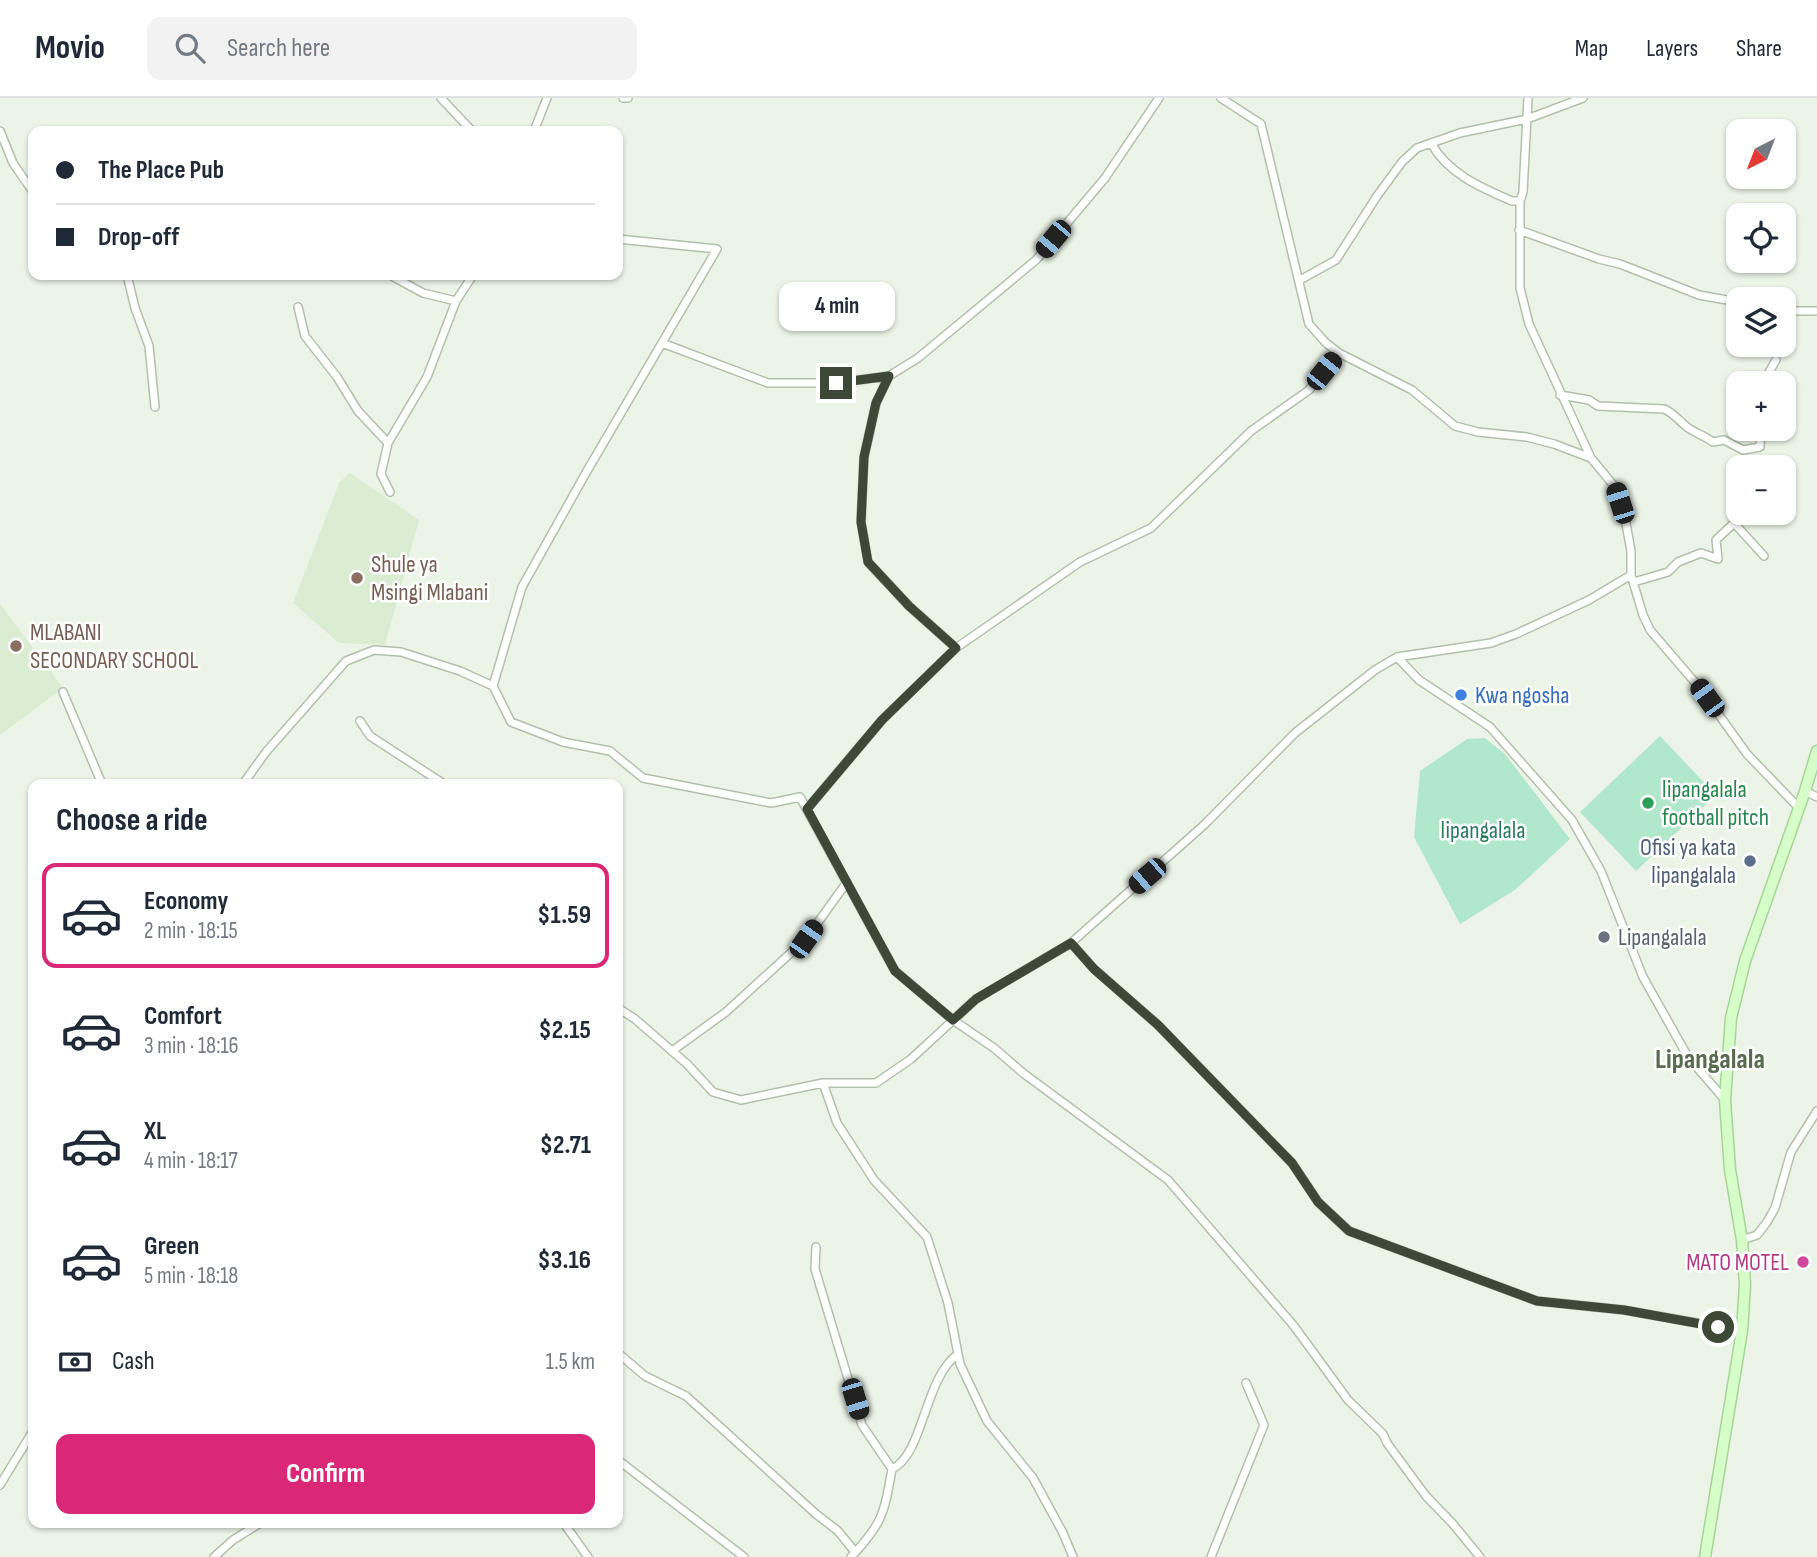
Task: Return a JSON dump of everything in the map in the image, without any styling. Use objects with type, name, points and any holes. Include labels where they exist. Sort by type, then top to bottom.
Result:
[{"type":"main road","points":[[1705,1557],[1742,1331],[1745,1285],[1742,1240],[1730,1170],[1725,1100],[1731,1018],[1745,961],[1817,751]]},
{"type":"street","points":[[441,98],[467,126]]},
{"type":"street","points":[[536,126],[547,98]]},
{"type":"street","points":[[662,343],[768,383],[836,383],[889,376],[918,358],[1036,260],[1105,178],[1159,98]]},
{"type":"street","points":[[1221,98],[1261,124],[1309,324],[1326,343],[1339,353],[1412,390],[1455,426],[1478,432],[1541,440],[1591,458]]},
{"type":"street","points":[[1233,106],[1238,98]]},
{"type":"street","points":[[1528,98],[1523,192],[1520,201],[1520,288],[1529,324],[1591,458],[1615,487],[1629,540],[1632,578],[1650,630],[1699,687],[1747,754],[1799,808]]},
{"type":"street","points":[[1300,280],[1336,260],[1402,162],[1417,148],[1460,133],[1528,119],[1583,98]]},
{"type":"street","points":[[0,131],[13,163],[28,185]]},
{"type":"street","points":[[1431,144],[1447,164],[1465,178],[1512,201],[1520,201]]},
{"type":"street","points":[[1520,230],[1620,264],[1699,295],[1726,300]]},
{"type":"street","points":[[493,686],[522,587],[718,249],[623,240]]},
{"type":"street","points":[[128,280],[149,346],[155,407]]},
{"type":"street","points":[[399,280],[424,293],[456,301]]},
{"type":"street","points":[[390,492],[381,474],[388,443],[427,377],[456,301],[470,280]]},
{"type":"street","points":[[298,307],[306,336],[337,377],[358,411],[388,443]]},
{"type":"street","points":[[1796,311],[1817,311]]},
{"type":"street","points":[[807,809],[882,720],[956,648],[1080,562],[1151,528],[1251,431],[1309,390],[1339,353]]},
{"type":"street","points":[[1770,371],[1776,360]]},
{"type":"street","points":[[889,376],[876,403],[864,457],[861,522],[868,562],[909,606],[956,648]]},
{"type":"street","points":[[1560,395],[1589,400],[1598,406],[1664,409],[1713,442],[1724,440],[1743,450],[1760,447],[1761,441]]},
{"type":"street","points":[[623,1011],[672,1051],[713,1092],[741,1100],[822,1083],[876,1083],[911,1059],[976,999],[1071,943],[1204,825],[1295,733],[1375,670],[1397,657],[1491,643],[1546,621],[1632,578],[1668,572],[1678,562],[1701,553],[1718,559],[1716,540],[1734,523],[1764,556]]},
{"type":"street","points":[[247,779],[346,661],[374,650],[401,652],[460,671],[493,686],[512,722],[563,742],[610,751],[643,778],[771,803],[800,797],[895,971],[953,1020],[1168,1180],[1294,1326],[1348,1400],[1383,1434],[1426,1496],[1480,1557]]},
{"type":"street","points":[[1397,657],[1419,680],[1490,727],[1572,820],[1601,871],[1643,977],[1688,1057],[1725,1100]]},
{"type":"street","points":[[63,692],[100,779]]},
{"type":"street","points":[[360,721],[370,736],[436,779]]},
{"type":"street","points":[[1805,791],[1817,797]]},
{"type":"street","points":[[672,1051],[726,1012],[806,939],[847,882]]},
{"type":"street","points":[[1071,943],[1094,969],[1158,1025],[1292,1163],[1318,1202],[1349,1231],[1537,1301],[1624,1310],[1742,1331]]},
{"type":"street","points":[[822,1083],[837,1123],[874,1180],[928,1237],[948,1303],[960,1364],[987,1421],[1034,1478],[1073,1557]]},
{"type":"street","points":[[1742,1240],[1757,1235],[1767,1222],[1791,1152],[1817,1111]]},
{"type":"street","points":[[623,1357],[645,1377],[686,1396],[838,1531],[853,1555],[874,1531],[884,1512],[892,1469],[862,1425],[815,1269],[817,1247]]},
{"type":"street","points":[[892,1469],[908,1457],[928,1402],[950,1360],[958,1354]]},
{"type":"street","points":[[1211,1557],[1264,1425],[1246,1383]]},
{"type":"street","points":[[0,1485],[28,1439]]},
{"type":"street","points":[[623,1464],[744,1557]]},
{"type":"street","points":[[214,1557],[250,1528]]},
{"type":"street","points":[[567,1528],[588,1557]]},
{"type":"shaded area","points":[[350,473],[419,520],[385,645],[339,643],[293,603],[339,483]]},
{"type":"shaded area","name":"MLABANI SECONDARY SCHOOL","points":[[0,604],[63,688],[0,735]]},
{"type":"green space","name":"lipangalala football pitch","points":[[1660,736],[1716,795],[1636,871],[1580,812]]},
{"type":"green space","name":"lipangalala","points":[[1485,738],[1505,754],[1570,839],[1515,890],[1460,924],[1414,837],[1420,771],[1467,739]]},
{"type":"place","name":"Shule ya Msingi Mlabani","points":[[357,578]]},
{"type":"place","name":"MLABANI SECONDARY SCHOOL","points":[[16,646]]},
{"type":"place","name":"Kwa ngosha","points":[[1461,695]]},
{"type":"place","name":"lipangalala football pitch","points":[[1648,803]]},
{"type":"place","name":"Ofisi ya kata lipangalala","points":[[1750,861]]},
{"type":"place","name":"Lipangalala","points":[[1604,937]]},
{"type":"place","name":"MATO MOTEL","points":[[1803,1262]]},
{"type":"district","name":"Lipangalala","points":[[1710,1059]]},
{"type":"route","points":[[836,383],[889,376],[876,403],[864,457],[861,522],[868,562],[909,606],[956,648],[882,720],[807,809],[895,971],[953,1020],[976,999],[1071,943],[1094,969],[1158,1025],[1292,1163],[1318,1202],[1349,1231],[1537,1301],[1624,1310],[1718,1327]]}]
